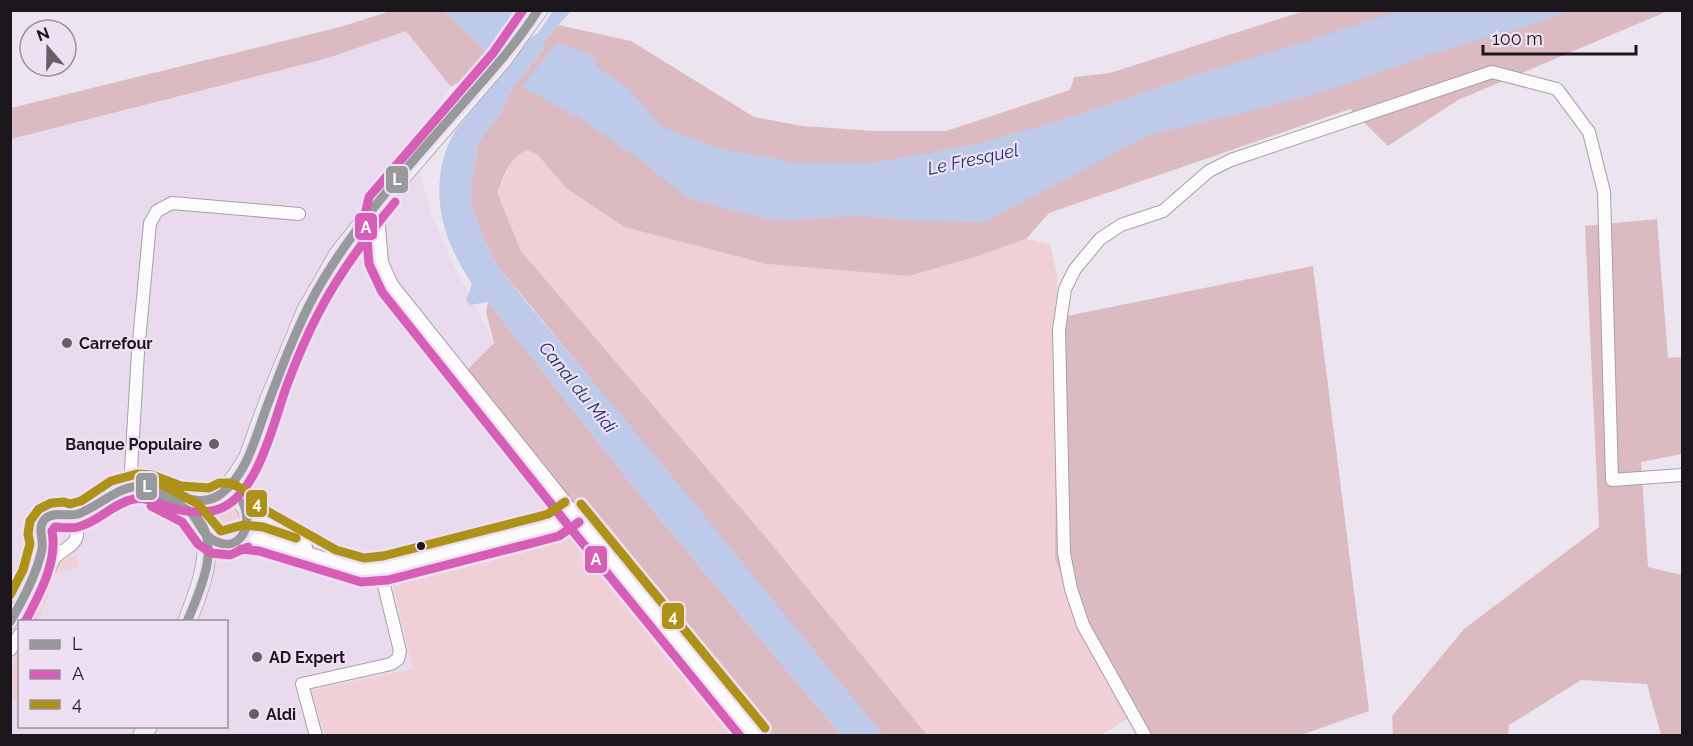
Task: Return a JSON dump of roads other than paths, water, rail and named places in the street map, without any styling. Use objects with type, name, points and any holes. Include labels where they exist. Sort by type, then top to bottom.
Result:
[{"type":"main road","points":[[187,620],[205,574],[208,554],[201,514],[204,506],[236,477],[248,458],[306,311],[338,255],[379,202],[502,60],[535,15]]},
{"type":"main road","points":[[205,574],[249,523],[246,509],[248,458]]},
{"type":"main road","points":[[216,497],[237,498],[246,509]]},
{"type":"main road","points":[[204,530],[220,543],[234,540]]},
{"type":"street","points":[[1145,735],[1083,625],[1071,589],[1064,542],[1059,330],[1065,289],[1075,269],[1100,239],[1121,225],[1163,211],[1209,171],[1231,160],[1492,72],[1557,89],[1589,132],[1604,192],[1612,480],[1683,475]]},
{"type":"street","points":[[379,202],[377,215],[381,263],[391,285],[572,512],[756,735]]},
{"type":"street","points":[[131,490],[138,352],[149,233],[150,223],[157,211],[172,203],[299,214]]},
{"type":"street","points":[[68,517],[86,512],[115,492],[149,487],[178,498],[216,497]]},
{"type":"street","points":[[77,530],[97,512],[131,490],[184,508],[204,530]]},
{"type":"street","points":[[246,509],[331,561]]},
{"type":"street","points":[[234,540],[261,539],[363,570],[380,569],[540,529],[553,525],[572,512]]},
{"type":"street","points":[[10,623],[34,574],[43,544],[40,531],[44,521],[58,514],[68,517],[74,522],[77,530],[76,538],[72,545],[54,558],[26,620]]},
{"type":"street","points":[[43,544],[51,550],[61,551]]},
{"type":"street","points":[[316,735],[302,684],[391,664],[398,659],[400,651],[380,569]]},
{"type":"street","points":[[10,650],[18,637]]},
{"type":"water","name":"Le Fresquel","points":[[1401,10],[1570,11],[1531,25],[1427,55],[1338,87],[1149,135],[985,222],[854,216],[776,221],[687,198],[642,161],[578,117],[521,87],[557,43],[591,55],[598,68],[628,88],[662,127],[722,149],[796,163],[872,163],[982,143],[1093,110],[1188,77],[1293,46]]},
{"type":"water","points":[[444,11],[513,11],[526,15],[494,59]]},
{"type":"water","name":"Canal du Midi","points":[[553,11],[571,11],[545,40],[542,51],[511,90],[501,113],[478,142],[470,193],[480,232],[496,264],[527,303],[667,470],[883,735],[841,735],[644,500],[488,302],[470,305],[466,300],[472,284],[450,244],[441,211],[440,183],[444,155],[456,130],[529,39],[538,33]]},
{"type":"place","name":"Carrefour","points":[[67,343]]},
{"type":"place","name":"Banque Populaire","points":[[214,444]]},
{"type":"place","name":"AD Expert","points":[[257,657]]},
{"type":"place","name":"Aldi","points":[[254,714]]}]
